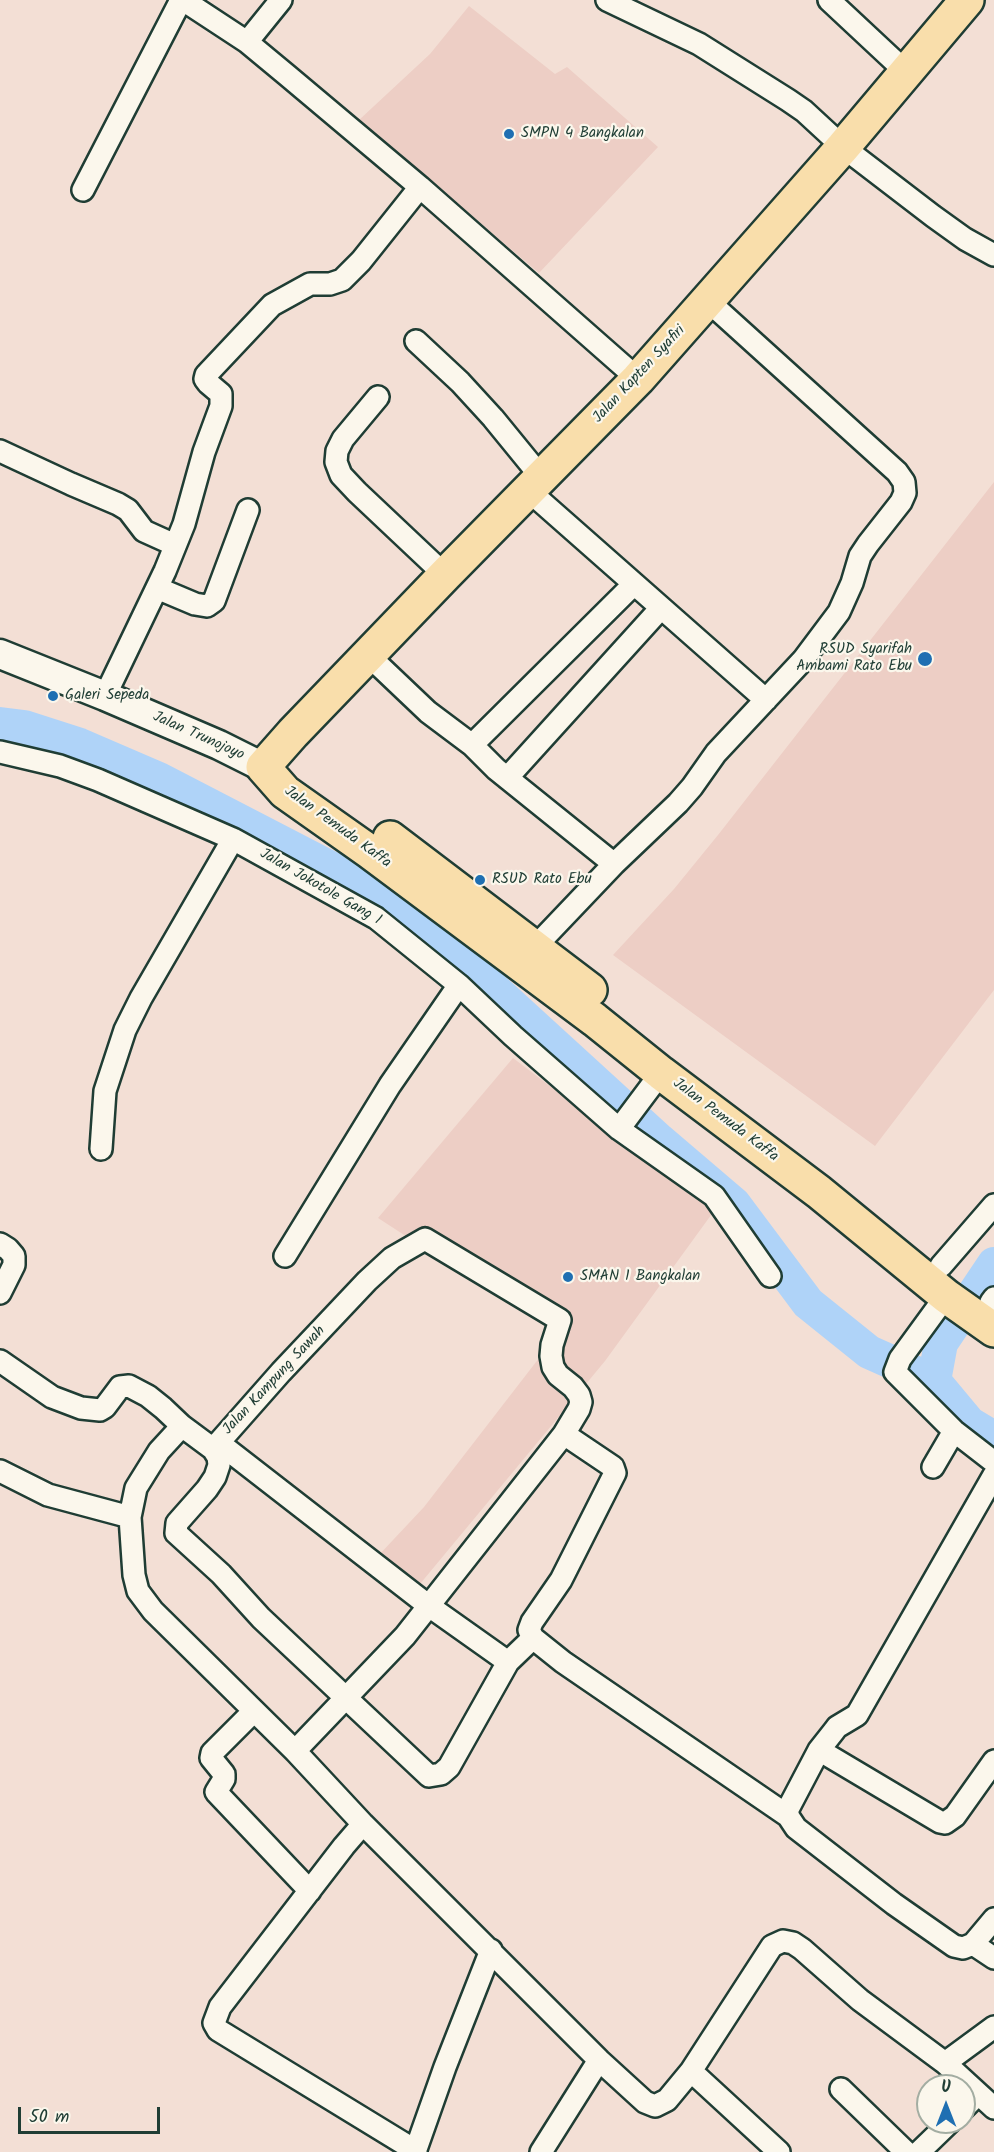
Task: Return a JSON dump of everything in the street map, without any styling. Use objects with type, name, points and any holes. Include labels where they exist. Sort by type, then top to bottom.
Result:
[{"type":"highway","name":"Jalan Kapten Syafiri","points":[[263,767],[445,574],[638,379],[843,147],[967,0]]},
{"type":"highway","name":"Jalan Pemuda Kaffa","points":[[263,767],[299,777],[384,834],[535,947],[657,1045],[836,1181],[973,1299]]},
{"type":"highway","name":"Jalan Pemuda Kaffa","points":[[263,767],[285,792],[370,852],[595,1020],[661,1073],[819,1192],[973,1299]]},
{"type":"main road","name":"Jalan Trunojoyo","points":[[0,654],[105,696],[219,745],[263,767]]},
{"type":"street","points":[[83,190],[182,0],[247,42],[420,187],[638,379]]},
{"type":"street","points":[[247,42],[281,0]]},
{"type":"street","points":[[607,0],[699,44],[796,105],[843,147],[965,239],[994,255]]},
{"type":"street","points":[[829,0],[905,71]]},
{"type":"street","points":[[105,696],[157,588],[184,524],[204,452],[221,406],[221,394],[205,379],[206,375],[272,305],[310,285],[330,284],[342,280],[361,261],[420,187]]},
{"type":"street","points":[[535,947],[614,864],[678,803],[716,753],[803,660],[839,612],[852,583],[860,556],[901,502],[904,492],[904,482],[889,464],[708,302]]},
{"type":"street","points":[[416,341],[487,411],[536,484],[634,584],[766,700]]},
{"type":"street","points":[[378,397],[344,439],[337,451],[336,462],[341,475],[357,492],[445,574]]},
{"type":"street","points":[[0,451],[118,504],[128,510],[144,531],[175,545]]},
{"type":"street","points":[[157,588],[195,604],[207,606],[214,601],[248,510]]},
{"type":"street","points":[[472,746],[634,584]]},
{"type":"street","points":[[507,778],[661,608]]},
{"type":"street","points":[[368,655],[428,712],[614,864]]},
{"type":"street","name":"Jalan Jokotole Gang 1","points":[[0,752],[60,766],[79,773],[233,839],[376,918],[459,985],[513,1036],[622,1126],[714,1196],[770,1276]]},
{"type":"street","points":[[101,1149],[105,1092],[125,1030],[141,998],[233,839]]},
{"type":"street","points":[[285,1256],[390,1085],[459,985]]},
{"type":"street","points":[[622,1126],[661,1073]]},
{"type":"street","points":[[994,1205],[973,1299],[898,1363],[898,1377],[954,1431],[994,1462]]},
{"type":"street","name":"Jalan Kampung Sawah","points":[[0,1361],[52,1397],[81,1408],[100,1410],[105,1407],[120,1387],[129,1386],[148,1396],[182,1426],[216,1446],[281,1372],[367,1281],[392,1258],[425,1239],[560,1320],[552,1345],[553,1367],[558,1375],[573,1387],[581,1402],[564,1434]]},
{"type":"street","points":[[0,1244],[9,1249],[14,1256],[14,1265],[0,1293]]},
{"type":"street","points":[[182,1426],[159,1451],[136,1488],[130,1517],[134,1575],[138,1591],[153,1611],[294,1751],[363,1824],[599,2060],[645,2102],[655,2106],[667,2100],[691,2071],[772,1946],[783,1941],[793,1942],[802,1949],[860,2000],[945,2063],[953,2074]]},
{"type":"street","points":[[933,1467],[954,1431]]},
{"type":"street","points":[[294,1751],[405,1636],[564,1434],[613,1467],[615,1473],[561,1581],[532,1622],[529,1630],[533,1638],[563,1662],[788,1816],[801,1833],[945,1940],[963,1948],[973,1944],[994,1919]]},
{"type":"street","points":[[216,1446],[219,1466],[215,1477],[177,1523],[176,1533],[221,1574],[261,1618],[429,1776],[441,1774],[449,1767],[508,1662],[533,1638]]},
{"type":"street","points":[[216,1446],[429,1606],[508,1662]]},
{"type":"street","points":[[0,1471],[48,1495],[130,1517]]},
{"type":"street","points":[[788,1816],[790,1804],[819,1750],[837,1727],[857,1715],[994,1475]]},
{"type":"street","points":[[253,1712],[212,1753],[211,1758],[224,1774],[224,1779],[216,1792],[310,1891]]},
{"type":"street","points":[[819,1750],[940,1822],[950,1821],[955,1816],[994,1761]]},
{"type":"street","points":[[363,1824],[220,2007],[214,2023],[215,2028],[416,2151],[445,2067],[491,1950]]},
{"type":"street","points":[[973,1944],[994,1958]]},
{"type":"street","points":[[945,2063],[994,2027]]},
{"type":"street","points":[[541,2152],[599,2060]]},
{"type":"street","points":[[691,2071],[779,2152]]},
{"type":"street","points":[[841,2089],[906,2152]]},
{"type":"street","points":[[976,2103],[994,2108]]},
{"type":"street","points":[[920,2152],[938,2134]]},
{"type":"shaded area","name":"SMPN 4 Bangkalan","points":[[469,6],[555,74],[567,67],[658,147],[539,273],[359,120],[430,54]]},
{"type":"shaded area","name":"RSUD Syarifah Ambami Rato Ebu","points":[[994,482],[994,990],[875,1146],[613,955],[674,889],[718,835]]},
{"type":"shaded area","name":"SMAN 1 Bangkalan","points":[[513,1058],[714,1211],[605,1361],[415,1590],[378,1556],[424,1507],[536,1362],[560,1336],[378,1218]]},
{"type":"waterway","points":[[0,724],[24,727],[80,745],[159,779],[354,880],[461,959],[659,1140],[734,1204],[808,1303],[869,1352],[934,1381]]},
{"type":"waterway","points":[[994,1264],[941,1343],[934,1381],[969,1423],[994,1438]]},
{"type":"place","name":"SMPN 4 Bangkalan","points":[[509,134]]},
{"type":"place","name":"RSUD Syarifah Ambami Rato Ebu","points":[[925,659]]},
{"type":"place","name":"Galeri Sepeda","points":[[53,696]]},
{"type":"place","name":"RSUD Rato Ebu","points":[[480,880]]},
{"type":"place","name":"SMAN 1 Bangkalan","points":[[568,1277]]}]
